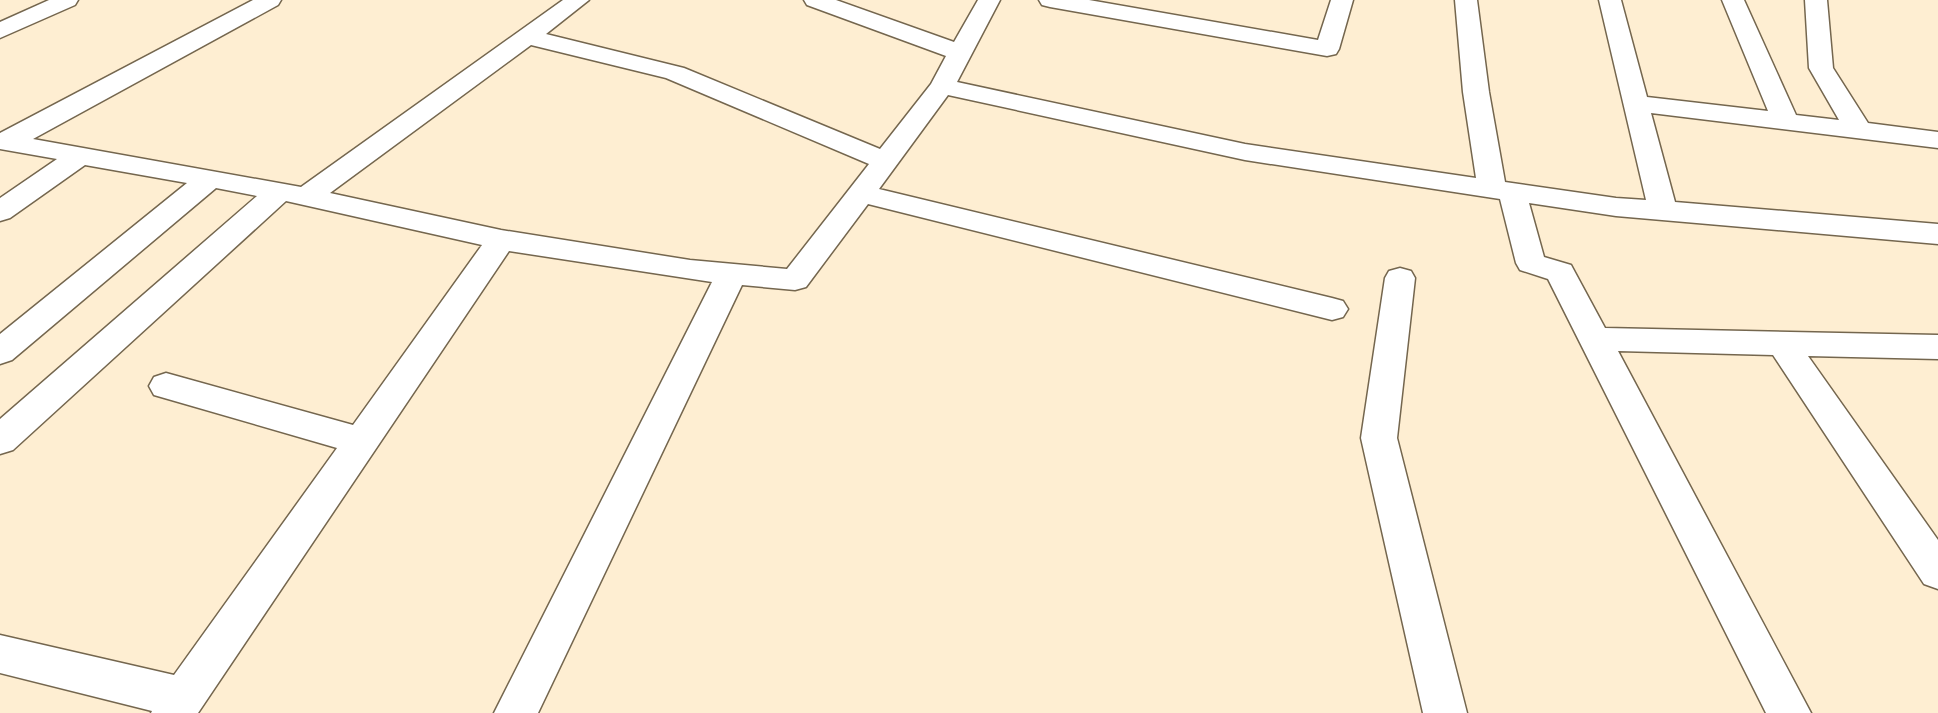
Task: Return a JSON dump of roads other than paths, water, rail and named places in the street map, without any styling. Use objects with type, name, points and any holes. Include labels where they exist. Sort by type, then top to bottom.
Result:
[{"type":"street","points":[[0,31],[67,0]]},
{"type":"street","points":[[3,142],[270,0]]},
{"type":"street","points":[[0,440],[293,194],[528,37],[578,0]]},
{"type":"street","points":[[815,0],[961,53]]},
{"type":"street","points":[[3,142],[293,194],[501,240],[690,270],[795,280],[942,86],[989,0]]},
{"type":"street","points":[[1060,1],[1196,16],[1327,48],[1342,0]]},
{"type":"street","points":[[1466,0],[1476,92],[1502,190],[1531,263],[1560,272],[1789,713]]},
{"type":"street","points":[[1610,0],[1663,210]]},
{"type":"street","points":[[1734,0],[1786,122]]},
{"type":"street","points":[[1816,0],[1821,68],[1859,131]]},
{"type":"street","points":[[528,37],[675,73],[886,161]]},
{"type":"street","points":[[942,86],[1245,152],[1616,207],[1938,234]]},
{"type":"street","points":[[1636,103],[1938,140]]},
{"type":"street","points":[[0,212],[81,155]]},
{"type":"street","points":[[0,352],[211,178]]},
{"type":"street","points":[[861,193],[1332,309]]},
{"type":"street","points":[[0,654],[178,706],[501,240]]},
{"type":"street","points":[[516,713],[732,274]]},
{"type":"street","points":[[1400,278],[1378,438],[1445,713]]},
{"type":"street","points":[[1595,339],[1938,347]]},
{"type":"street","points":[[1782,343],[1938,572]]},
{"type":"street","points":[[166,386],[363,442]]}]
